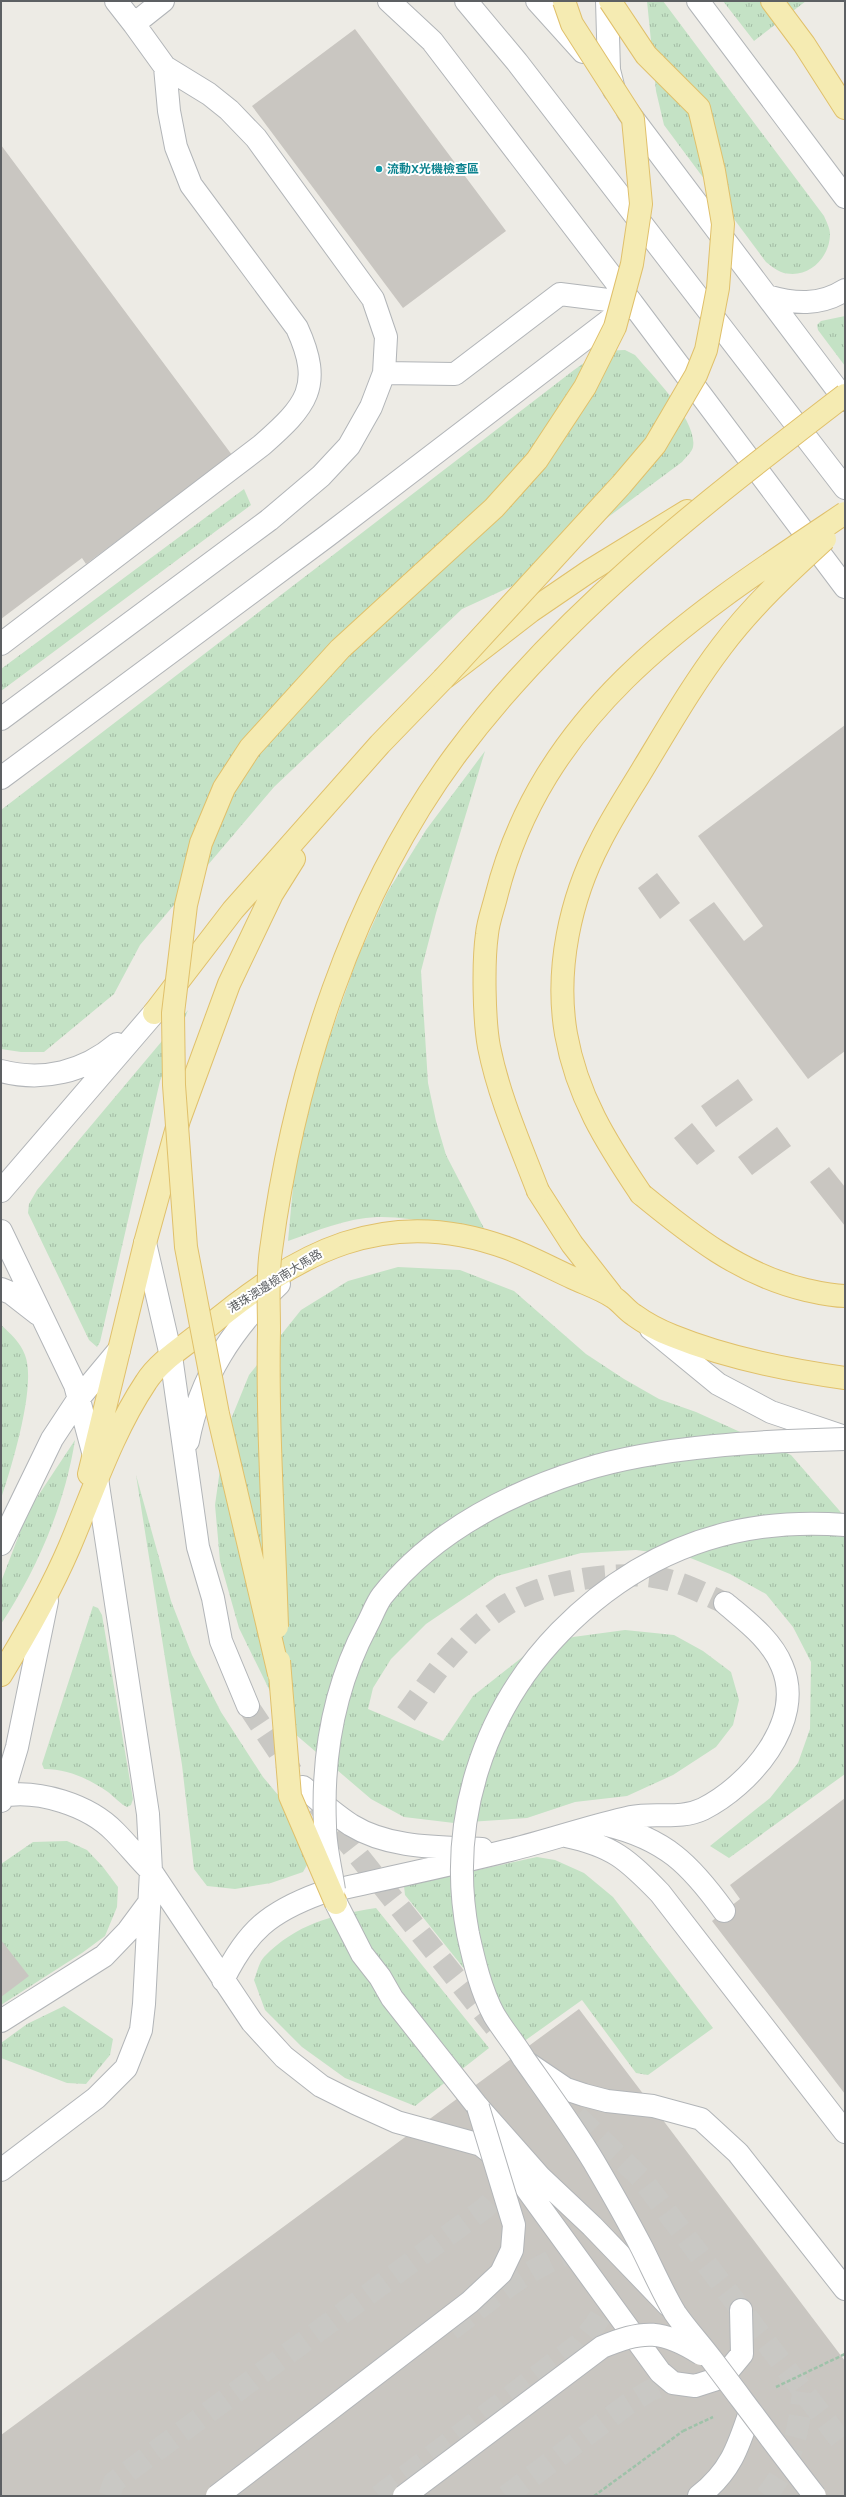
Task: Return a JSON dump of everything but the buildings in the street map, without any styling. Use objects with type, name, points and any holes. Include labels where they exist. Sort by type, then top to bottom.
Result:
[{"type":"main road","points":[[279,1674],[218,1414],[186,1247],[174,1085],[173,1013],[186,906],[201,843],[224,788],[250,748],[340,649],[494,508],[537,460],[585,387],[615,327],[632,264],[641,204],[633,119],[572,24],[564,1]]},
{"type":"main road","points":[[154,1013],[233,910],[380,744],[443,679],[621,485],[655,445],[696,375],[706,350],[718,288],[723,224],[714,171],[699,108],[646,55],[609,1]]},
{"type":"main road","points":[[772,1],[804,44],[845,108]]},
{"type":"main road","points":[[336,1903],[290,1796],[288,1746],[279,1674],[267,1404],[270,1253],[286,1161],[309,1061],[350,948],[381,874],[456,753],[511,687],[575,619],[726,487],[845,395]]},
{"type":"main road","points":[[443,679],[531,611],[591,570],[726,487]]},
{"type":"main road","points":[[613,1296],[572,1244],[538,1191],[504,1103],[489,1046],[486,985],[487,934],[504,866],[523,818],[560,754],[597,706],[641,663],[688,621],[712,603],[845,513]]},
{"type":"main road","points":[[845,521],[779,581],[722,646],[681,706],[599,843],[580,892],[567,938],[563,988],[566,1033],[578,1080],[602,1136],[640,1194],[691,1234],[732,1262],[781,1284],[834,1296],[845,1296]]},
{"type":"main road","points":[[1,1675],[50,1589],[76,1532],[93,1452],[145,1243],[179,1120],[229,984],[272,894],[328,803]]},
{"type":"main road","name":"港珠澳邊檢南大馬路","points":[[76,1532],[98,1475],[126,1416],[148,1379],[171,1356],[231,1308],[303,1261],[325,1249],[372,1234],[413,1231],[444,1232],[473,1238],[507,1248],[613,1296],[633,1315],[672,1335],[758,1362],[805,1373],[845,1378]]},
{"type":"street","points":[[1,719],[269,520],[321,476],[349,446],[371,407],[384,373],[386,337],[373,299],[256,138],[229,110],[209,94],[165,66],[116,1]]},
{"type":"street","points":[[134,24],[163,1]]},
{"type":"street","points":[[389,1],[432,41],[632,303],[845,587]]},
{"type":"street","points":[[466,1],[517,62],[845,488]]},
{"type":"street","points":[[537,1],[585,55],[845,400]]},
{"type":"street","points":[[609,1],[609,70],[615,95]]},
{"type":"street","points":[[698,1],[845,197]]},
{"type":"street","points":[[1,644],[262,445],[296,413],[307,394],[310,373],[308,352],[297,328],[191,185],[176,147],[169,110],[165,66]]},
{"type":"street","points":[[767,296],[786,302],[814,302],[826,300],[845,290]]},
{"type":"street","points":[[384,373],[455,374],[560,294],[632,303]]},
{"type":"street","points":[[1,778],[327,536],[632,303]]},
{"type":"street","points":[[1,1071],[13,1074],[50,1075],[80,1068],[103,1056],[154,1013]]},
{"type":"street","points":[[1,1191],[154,1013]]},
{"type":"street","points":[[1,1231],[75,1385],[93,1452],[98,1475],[148,1814],[151,1871],[148,1904],[144,2004],[141,2030],[126,2068],[96,2098],[1,2170]]},
{"type":"street","points":[[145,1243],[171,1356],[184,1462],[198,1547],[213,1598],[221,1641],[248,1706]]},
{"type":"street","points":[[184,1462],[194,1412],[208,1376],[233,1336],[260,1302],[303,1261]]},
{"type":"street","points":[[1,1289],[11,1293],[41,1316]]},
{"type":"street","points":[[633,1315],[718,1384],[771,1412],[845,1438]]},
{"type":"street","points":[[1,1544],[52,1439],[79,1398],[119,1350]]},
{"type":"street","points":[[816,2496],[750,2412],[676,2313],[592,2226],[540,2177],[478,2107],[392,1998],[380,1977],[362,1954],[336,1903],[325,1827],[325,1772],[337,1697],[354,1649],[381,1598],[416,1560],[467,1522],[510,1498],[584,1470],[635,1458],[705,1448],[845,1438]]},
{"type":"street","points":[[676,2313],[621,2208],[576,2132],[494,2015],[477,1971],[466,1923],[462,1886],[463,1834],[471,1788],[491,1730],[514,1688],[540,1653],[581,1610],[614,1583],[671,1551],[716,1535],[766,1526],[816,1522],[845,1525]]},
{"type":"street","points":[[50,1589],[16,1747],[2,1798],[40,1796],[72,1804],[98,1817],[115,1832],[132,1853],[151,1871],[223,1980],[268,2041],[284,2057],[321,2086],[397,2122],[481,2145],[513,2170],[660,2372],[674,2383],[695,2386],[723,2377],[742,2354],[741,2310]]},
{"type":"street","points":[[223,1980],[236,1955],[249,1937],[281,1909],[299,1901],[321,1893],[511,1850],[633,1816],[683,1815],[701,1810],[741,1784],[760,1764],[776,1738],[785,1711],[786,1691],[782,1667],[760,1634],[725,1603]]},
{"type":"street","points":[[303,1787],[352,1826],[383,1838],[428,1847],[511,1850]]},
{"type":"street","points":[[604,1824],[633,1831],[673,1853],[706,1886],[724,1911]]},
{"type":"street","points":[[563,1835],[595,1842],[615,1852],[631,1864],[660,1893],[845,2132]]},
{"type":"street","points":[[1,2021],[104,1956],[128,1931],[148,1904]]},
{"type":"street","points":[[518,2055],[551,2080],[572,2091],[607,2101],[653,2106],[681,2112],[702,2119],[738,2153],[845,2289]]},
{"type":"street","points":[[217,2496],[470,2302],[502,2273],[512,2250],[514,2225],[478,2107]]},
{"type":"street","points":[[404,2496],[602,2347],[623,2337],[665,2335],[678,2339],[712,2361]]},
{"type":"street","points":[[699,2496],[726,2470],[737,2452],[750,2412]]},
{"type":"path","points":[[594,2496],[683,2431]]},
{"type":"green space","points":[[647,1],[663,1],[824,216],[830,232],[829,243],[821,259],[808,270],[791,274],[781,272],[766,262],[664,125],[656,91]]},
{"type":"green space","points":[[723,1],[806,1],[754,41]]},
{"type":"green space","points":[[845,316],[845,366],[818,330],[817,325],[821,321]]},
{"type":"green space","points":[[625,350],[635,355],[662,386],[688,424],[693,436],[693,447],[682,462],[521,582],[462,609],[274,787],[140,945],[114,994],[44,1052],[21,1052],[1,1049],[1,810],[574,370],[601,351]]},
{"type":"green space","points":[[244,489],[251,505],[1,691],[1,669]]},
{"type":"green space","points":[[485,751],[436,913],[421,971],[428,1083],[436,1121],[446,1155],[489,1238],[448,1227],[405,1218],[377,1217],[343,1222],[288,1241],[295,1165],[305,1117],[323,1056],[357,959],[387,893],[426,830]]},
{"type":"green space","points":[[188,1010],[160,1081],[100,1342],[97,1347],[89,1340],[28,1213],[29,1204],[37,1190]]},
{"type":"green space","points":[[398,1267],[460,1270],[514,1291],[586,1354],[624,1379],[659,1399],[696,1412],[791,1455],[845,1517],[845,1774],[729,1858],[710,1846],[770,1798],[798,1763],[810,1729],[811,1662],[793,1627],[766,1594],[730,1574],[688,1557],[636,1550],[581,1553],[497,1576],[426,1624],[391,1659],[373,1688],[368,1709],[443,1741],[473,1696],[525,1655],[573,1637],[625,1630],[674,1635],[703,1651],[731,1672],[739,1700],[733,1725],[716,1747],[673,1775],[627,1796],[575,1802],[527,1818],[454,1823],[404,1817],[371,1799],[288,1728],[239,1628],[220,1561],[215,1505],[225,1434],[249,1375],[301,1310],[348,1281]]},
{"type":"green space","points":[[1,1325],[18,1342],[25,1355],[28,1369],[28,1386],[16,1448],[1,1499]]},
{"type":"green space","points":[[75,1440],[64,1488],[48,1536],[38,1559],[1,1624],[1,1582],[28,1511]]},
{"type":"green space","points":[[136,1475],[171,1601],[192,1655],[221,1712],[263,1777],[299,1820],[311,1858],[303,1872],[271,1883],[235,1889],[207,1886],[194,1869],[182,1765]]},
{"type":"green space","points":[[93,1606],[98,1608],[102,1615],[133,1799],[131,1805],[127,1807],[108,1792],[86,1779],[70,1773],[53,1769],[44,1769],[42,1764]]},
{"type":"green space","points":[[67,1841],[87,1850],[103,1867],[118,1887],[117,1907],[105,1936],[82,1953],[1,2005],[1,1864],[33,1842]]},
{"type":"green space","points":[[537,1857],[555,1860],[584,1873],[613,1897],[713,2028],[648,2075],[636,2073],[582,2000],[523,2042],[405,1895],[404,1886]]},
{"type":"green space","points":[[376,1908],[489,2048],[415,2106],[345,2078],[302,2047],[265,2010],[254,1980],[262,1959],[289,1936],[330,1918]]},
{"type":"green space","points":[[64,2006],[113,2039],[110,2055],[86,2084],[67,2083],[1,2058],[1,2043],[27,2024]]},
{"type":"tunnel","points":[[406,1714],[442,1664],[473,1631],[506,1605],[539,1590],[578,1580],[617,1575],[636,1575],[672,1581],[690,1587],[725,1603]]},
{"type":"tunnel","points":[[248,1706],[292,1772]]},
{"type":"tunnel","points":[[318,1805],[495,2027]]},
{"type":"tunnel","points":[[553,2093],[641,2178],[845,2446]]},
{"type":"tunnel","points":[[109,2496],[114,2482],[485,2208],[502,2190],[511,2175]]},
{"type":"tunnel","points":[[451,2330],[524,2276],[573,2252]]},
{"type":"tunnel","points":[[379,2496],[579,2344],[595,2325],[609,2302]]},
{"type":"tunnel","points":[[506,2496],[628,2404],[649,2391],[672,2381]]},
{"type":"tunnel","points":[[766,2496],[775,2484],[793,2447],[803,2392]]},
{"type":"place","name":"流動X光機檢查區","points":[[379,169]]}]
